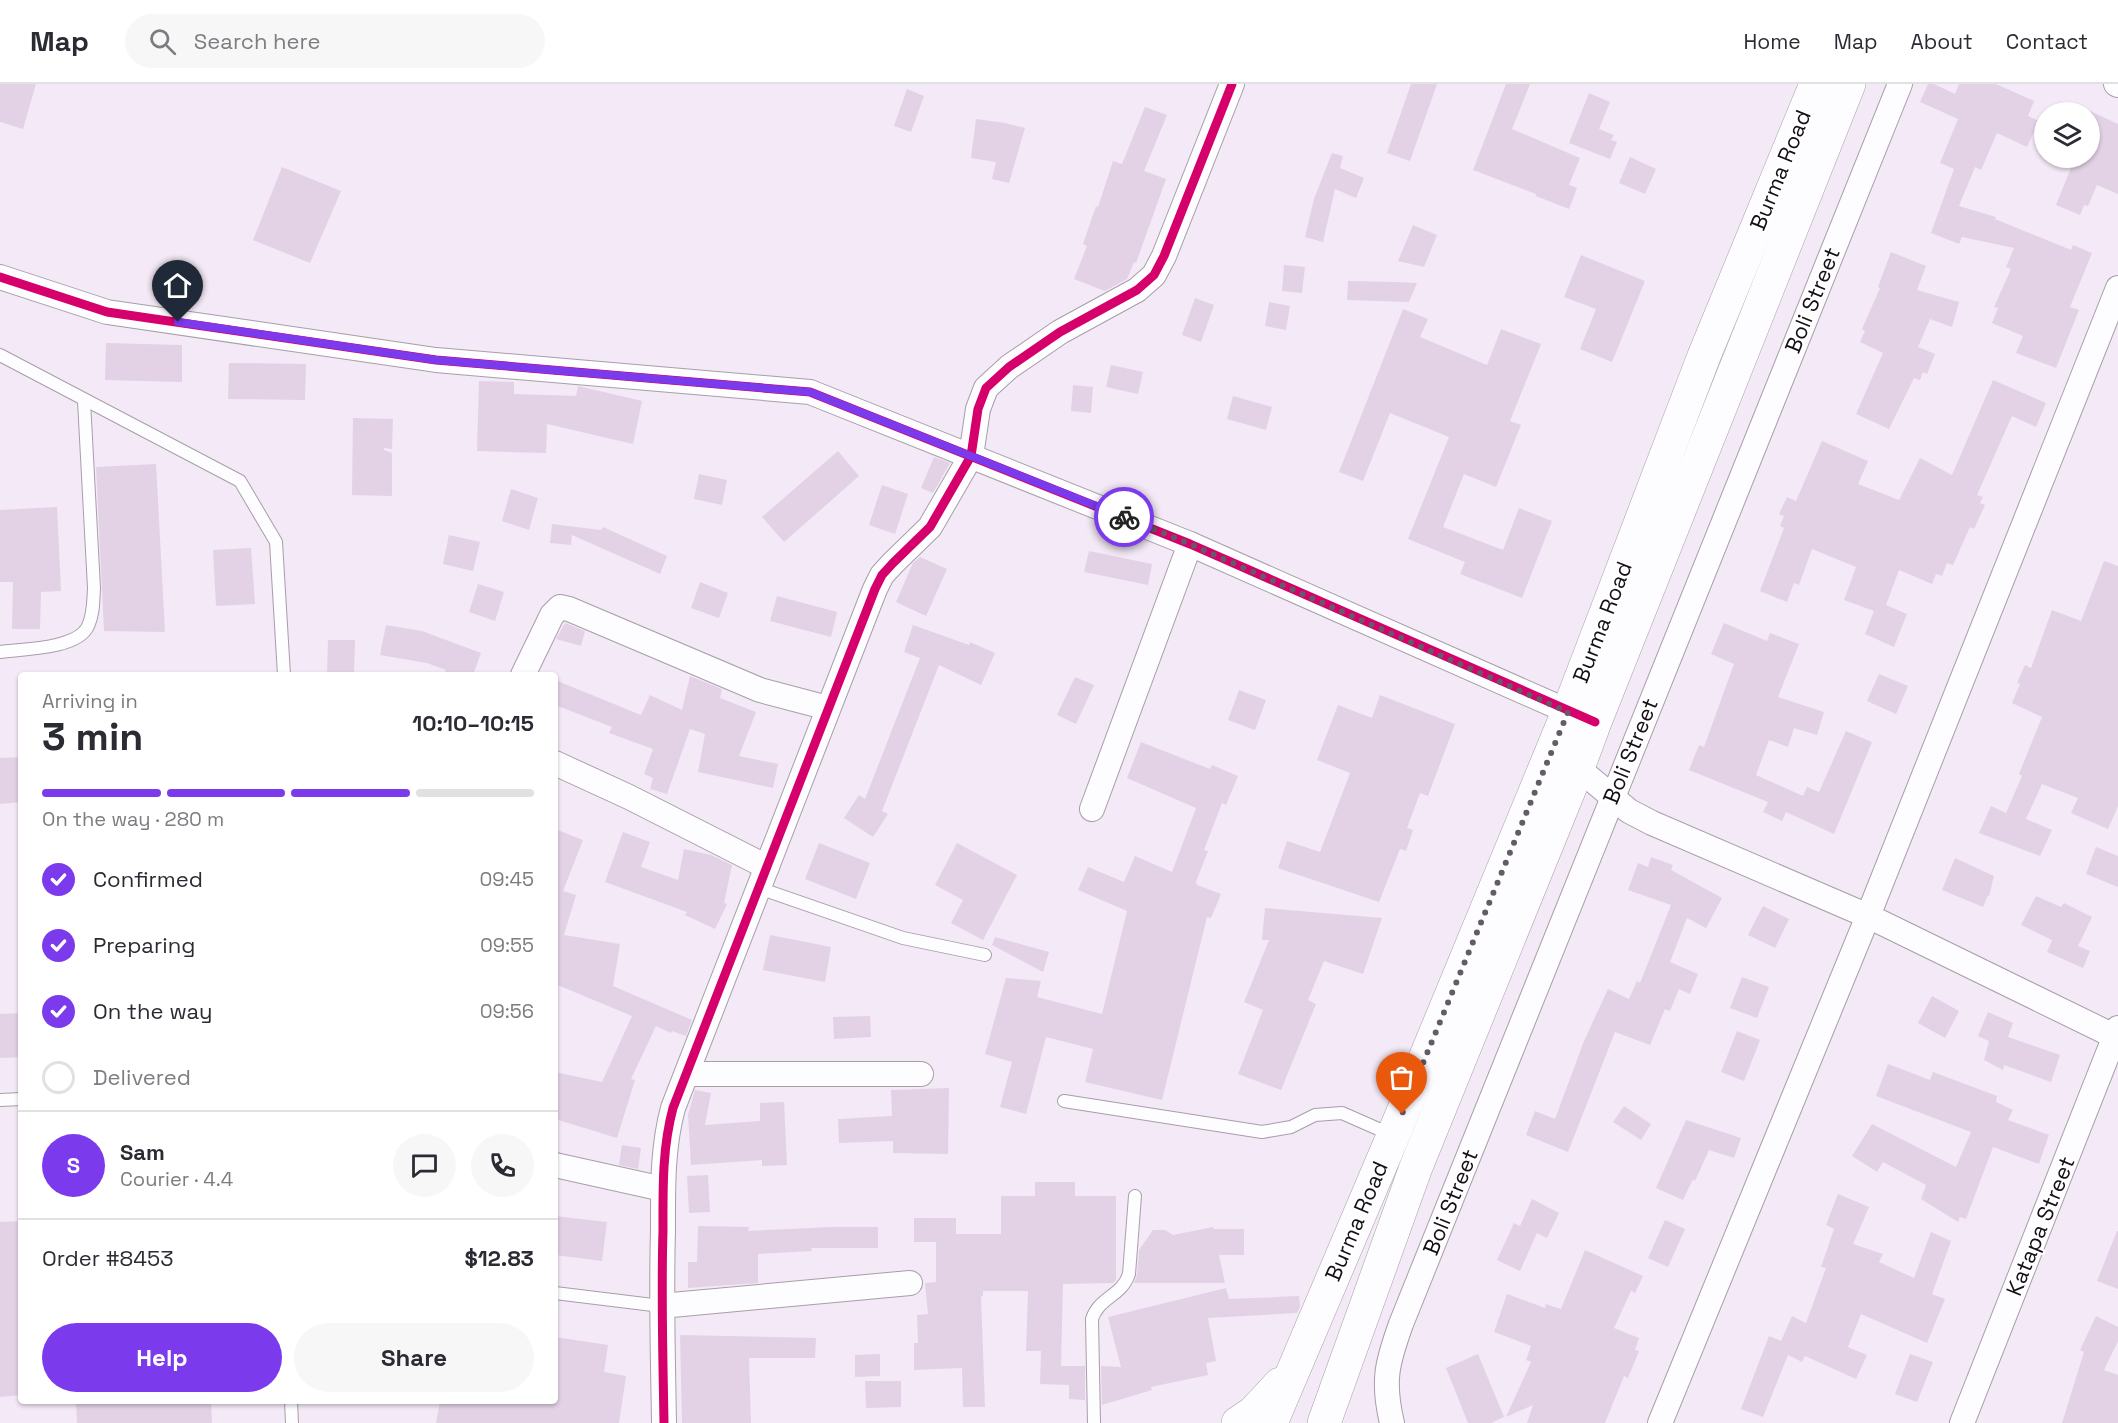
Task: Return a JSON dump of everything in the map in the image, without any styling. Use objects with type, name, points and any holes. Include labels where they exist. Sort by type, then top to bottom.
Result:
[{"type":"main road","name":"Burma Road","points":[[1324,1423],[1416,1167],[1578,768],[1581,717],[1704,356],[1816,84]]},
{"type":"main road","name":"Burma Road","points":[[1271,1423],[1393,1136],[1581,717],[1849,84]]},
{"type":"main road","points":[[1238,1423],[1253,1413],[1276,1389],[1296,1362]]},
{"type":"street","points":[[664,1423],[661,1306],[663,1158],[673,1108],[874,589],[882,575],[930,527],[971,456],[978,409],[986,388],[1009,367],[1060,332],[1137,290],[1154,275],[1164,256],[1232,84]]},
{"type":"street","name":"Boli Street","points":[[1392,1423],[1385,1381],[1390,1356],[1612,797],[1900,84]]},
{"type":"street","points":[[0,277],[107,312],[436,360],[810,392],[1190,544],[1581,717]]},
{"type":"street","points":[[1660,1423],[1868,916],[2118,288]]},
{"type":"street","points":[[1092,809],[1190,544]]},
{"type":"street","points":[[524,672],[552,615],[560,607],[760,690],[828,708]]},
{"type":"street","points":[[558,764],[629,797],[763,877]]},
{"type":"street","points":[[1578,768],[1629,811],[1652,823],[1868,916],[2117,1034]]},
{"type":"street","name":"Katapa Street","points":[[1962,1423],[2117,1034]]},
{"type":"street","points":[[687,1074],[921,1074]]},
{"type":"street","points":[[558,1167],[663,1189]]},
{"type":"street","points":[[661,1306],[910,1283]]},
{"type":"lane","points":[[0,355],[240,481],[276,542],[285,672]]},
{"type":"lane","points":[[0,652],[49,647],[71,640],[87,628],[93,611],[94,588],[84,401]]},
{"type":"lane","points":[[763,877],[903,938],[985,955]]},
{"type":"lane","points":[[0,1100],[18,1099]]},
{"type":"lane","points":[[1064,1101],[1262,1132],[1291,1127],[1315,1114],[1341,1113],[1393,1136]]},
{"type":"lane","points":[[1094,1423],[1092,1319],[1095,1309],[1126,1284],[1129,1274],[1135,1196]]},
{"type":"lane","points":[[558,1293],[661,1306]]},
{"type":"lane","points":[[291,1404],[292,1423]]},
{"type":"building","points":[[0,84],[36,84],[23,129],[0,122]]},
{"type":"building","points":[[1411,84],[1437,84],[1410,161],[1387,153]]},
{"type":"building","points":[[1506,84],[1530,84],[1512,129],[1580,158],[1569,185],[1577,188],[1569,209],[1473,170]]},
{"type":"building","points":[[1928,84],[1934,84],[1955,94],[1959,84],[1996,84],[2034,101],[2028,116],[2034,119],[2034,132],[2027,147],[1997,133],[1981,170],[1975,167],[1959,206],[1996,217],[1995,219],[2071,250],[2073,245],[2092,253],[2070,307],[2079,310],[2056,368],[2016,353],[2023,336],[1992,323],[1998,308],[1994,307],[2011,269],[2006,267],[2014,248],[1962,237],[1959,244],[1931,233],[1954,169],[1940,163],[1958,119],[1920,102]]},
{"type":"building","points":[[907,89],[924,96],[911,132],[894,126]]},
{"type":"building","points":[[1589,93],[1610,102],[1599,129],[1614,135],[1611,140],[1617,142],[1610,159],[1569,143]]},
{"type":"building","points":[[1145,107],[1167,115],[1144,171],[1166,179],[1136,263],[1134,262],[1127,279],[1105,291],[1074,279],[1087,246],[1083,244],[1113,161],[1122,164]]},
{"type":"building","points":[[2100,116],[2118,124],[2118,194],[2097,185],[2088,206],[2084,205],[2080,215],[2056,205],[2071,168],[2100,168]]},
{"type":"building","points":[[976,119],[1025,128],[1009,183],[992,179],[996,162],[971,158]]},
{"type":"building","points":[[1332,153],[1343,156],[1340,168],[1364,178],[1356,198],[1335,189],[1323,242],[1305,237],[1314,199]]},
{"type":"building","points":[[1630,157],[1656,169],[1645,194],[1619,183]]},
{"type":"building","points":[[282,167],[341,191],[310,263],[253,240]]},
{"type":"building","points":[[1413,225],[1437,235],[1424,267],[1398,261]]},
{"type":"building","points":[[1891,252],[1926,266],[1917,290],[1959,302],[1952,327],[1930,319],[1918,347],[1935,354],[1927,374],[1923,372],[1920,380],[1914,378],[1889,429],[1856,414],[1883,353],[1860,342],[1865,331],[1862,329],[1880,288],[1878,287]]},
{"type":"building","points":[[1581,255],[1645,281],[1612,362],[1580,349],[1596,309],[1564,297]]},
{"type":"building","points":[[1284,265],[1305,267],[1302,293],[1282,291]]},
{"type":"building","points":[[1348,281],[1417,283],[1409,302],[1347,300]]},
{"type":"building","points":[[1195,298],[1214,305],[1201,342],[1182,335]]},
{"type":"building","points":[[1269,302],[1290,306],[1286,330],[1265,326]]},
{"type":"building","points":[[1403,309],[1428,319],[1420,337],[1487,365],[1501,329],[1541,344],[1510,421],[1521,425],[1496,487],[1464,474],[1443,527],[1503,550],[1519,508],[1552,521],[1522,598],[1460,574],[1465,562],[1408,539],[1449,437],[1390,413],[1363,481],[1339,472]]},
{"type":"building","points":[[106,343],[182,345],[182,382],[105,380]]},
{"type":"building","points":[[229,363],[306,364],[305,400],[228,399]]},
{"type":"building","points":[[1111,365],[1143,372],[1138,394],[1106,387]]},
{"type":"building","points":[[1993,380],[2046,403],[2036,427],[2012,416],[1977,495],[1983,497],[1980,503],[1985,505],[1974,529],[1970,527],[1953,565],[1947,563],[1942,576],[1936,574],[1932,584],[1899,570],[1886,605],[1907,614],[1894,647],[1865,634],[1874,611],[1844,600],[1856,567],[1812,549],[1799,585],[1794,583],[1787,602],[1760,591],[1784,528],[1780,526],[1784,516],[1779,514],[1787,497],[1796,501],[1822,441],[1868,461],[1858,484],[1899,500],[1920,458],[1952,475]]},
{"type":"building","points":[[479,381],[514,382],[514,394],[576,396],[578,386],[642,401],[633,444],[547,424],[546,453],[477,451]]},
{"type":"building","points":[[1073,385],[1093,387],[1091,413],[1071,411]]},
{"type":"building","points":[[1233,396],[1272,407],[1266,430],[1227,419]]},
{"type":"building","points":[[353,418],[393,419],[392,449],[384,448],[392,453],[392,496],[352,495]]},
{"type":"building","points":[[838,451],[859,476],[784,542],[762,517]]},
{"type":"building","points":[[934,457],[950,463],[933,493],[921,488]]},
{"type":"building","points":[[156,464],[165,632],[104,631],[96,467]]},
{"type":"building","points":[[699,474],[727,480],[722,505],[694,499]]},
{"type":"building","points":[[882,485],[908,494],[895,534],[869,525]]},
{"type":"building","points":[[511,489],[538,498],[529,530],[502,521]]},
{"type":"building","points":[[57,507],[61,591],[41,592],[40,629],[12,629],[13,582],[0,582],[0,510]]},
{"type":"building","points":[[552,524],[601,530],[603,527],[667,556],[660,574],[572,535],[571,545],[550,543]]},
{"type":"building","points":[[449,535],[480,542],[473,571],[443,564]]},
{"type":"building","points":[[251,548],[255,604],[216,606],[213,550]]},
{"type":"building","points":[[1089,551],[1152,564],[1148,585],[1084,572]]},
{"type":"building","points":[[920,557],[947,569],[926,616],[896,602],[913,563]]},
{"type":"building","points":[[2104,561],[2118,566],[2118,806],[2108,829],[2071,813],[2078,798],[2042,784],[2026,819],[2052,830],[2040,856],[1979,833],[1991,806],[2006,813],[2022,776],[2019,774],[2042,717],[2012,703],[2025,665],[2031,668],[2052,610],[2081,621]]},
{"type":"building","points":[[700,582],[728,593],[719,618],[691,608]]},
{"type":"building","points":[[478,584],[504,592],[495,621],[469,612]]},
{"type":"building","points":[[777,596],[837,612],[831,637],[770,621]]},
{"type":"building","points":[[565,623],[585,631],[581,646],[556,639]]},
{"type":"building","points":[[1724,623],[1767,641],[1770,633],[1799,644],[1778,697],[1824,712],[1817,735],[1794,728],[1788,747],[1769,740],[1756,775],[1803,796],[1807,787],[1819,792],[1846,731],[1872,742],[1834,834],[1786,812],[1782,821],[1763,812],[1768,802],[1689,770],[1699,745],[1704,747],[1734,664],[1711,654]]},
{"type":"building","points":[[386,625],[422,631],[481,653],[474,672],[445,672],[446,670],[427,663],[380,655]]},
{"type":"building","points":[[913,625],[969,645],[970,642],[995,653],[981,685],[939,665],[882,811],[888,814],[873,837],[844,818],[859,795],[865,799],[920,658],[904,652]]},
{"type":"building","points":[[328,640],[355,640],[354,672],[327,672]]},
{"type":"building","points":[[1879,674],[1908,686],[1896,714],[1867,701]]},
{"type":"building","points":[[690,676],[722,689],[720,698],[756,712],[739,756],[778,764],[773,788],[698,772],[705,734],[690,729],[667,794],[650,789],[653,778],[644,774],[653,749],[609,733],[612,727],[558,706],[558,681],[641,715],[650,695],[682,710]]},
{"type":"building","points":[[1075,677],[1094,685],[1076,724],[1057,715]]},
{"type":"building","points":[[1239,690],[1266,700],[1255,730],[1228,720]]},
{"type":"building","points":[[1380,695],[1455,724],[1428,796],[1420,793],[1407,828],[1413,830],[1406,851],[1400,849],[1379,902],[1278,868],[1287,841],[1320,852],[1350,773],[1317,760],[1338,705],[1372,718]]},
{"type":"building","points":[[1141,742],[1210,769],[1212,765],[1238,776],[1226,805],[1222,803],[1204,850],[1208,851],[1196,882],[1197,885],[1221,894],[1211,918],[1207,917],[1162,1100],[1085,1082],[1093,1049],[1046,1037],[1026,1114],[1000,1107],[1012,1062],[985,1054],[1006,978],[1041,981],[1037,997],[1102,1014],[1127,911],[1078,890],[1088,867],[1124,882],[1135,856],[1172,872],[1196,808],[1127,778]]},
{"type":"building","points":[[18,757],[18,802],[0,804],[0,758]]},
{"type":"building","points":[[558,830],[583,840],[563,891],[576,895],[564,935],[620,944],[613,986],[692,1020],[686,1036],[672,1031],[671,1033],[656,1026],[631,1079],[635,1080],[617,1138],[558,1120],[558,1073],[602,1082],[632,1016],[558,985]]},
{"type":"building","points":[[623,832],[650,842],[641,867],[678,880],[684,849],[711,855],[732,865],[724,903],[727,904],[715,929],[685,915],[687,912],[605,882]]},
{"type":"building","points":[[819,843],[870,863],[856,899],[805,879]]},
{"type":"building","points":[[957,843],[1017,875],[983,940],[951,923],[963,900],[935,885]]},
{"type":"building","points":[[2096,847],[2118,856],[2118,887],[2086,874]]},
{"type":"building","points":[[1651,857],[1673,865],[1671,870],[1722,898],[1706,928],[1687,918],[1670,962],[1698,974],[1690,994],[1679,989],[1670,1011],[1665,1009],[1650,1045],[1615,1032],[1568,1152],[1526,1135],[1535,1111],[1555,1119],[1584,1041],[1608,989],[1629,999],[1637,981],[1640,983],[1671,905],[1628,890],[1638,863],[1648,867]]},
{"type":"building","points":[[1955,858],[1994,876],[1989,896],[1983,907],[1942,890]]},
{"type":"building","points":[[2036,896],[2061,907],[2064,903],[2092,917],[2078,946],[2090,951],[2083,968],[2047,952],[2052,940],[2021,925]]},
{"type":"building","points":[[1763,906],[1789,919],[1775,948],[1748,935]]},
{"type":"building","points":[[1265,908],[1382,918],[1363,974],[1324,961],[1308,1000],[1316,1004],[1281,1090],[1238,1074],[1263,1010],[1244,1002],[1269,940],[1262,940]]},
{"type":"building","points":[[770,935],[831,947],[825,982],[763,970]]},
{"type":"building","points":[[995,937],[1049,952],[1043,972],[992,945]]},
{"type":"building","points":[[1742,977],[1769,987],[1757,1018],[1730,1008]]},
{"type":"building","points":[[1932,996],[1959,1011],[1945,1038],[1918,1023]]},
{"type":"building","points":[[1988,1012],[2013,1023],[2008,1037],[2060,1055],[2051,1082],[2004,1065],[2003,1070],[1984,1060],[1989,1041],[1978,1036]]},
{"type":"building","points":[[18,1013],[18,1057],[0,1058],[0,1014]]},
{"type":"building","points":[[870,1016],[871,1037],[834,1039],[833,1017]]},
{"type":"building","points":[[1737,1031],[1760,1040],[1744,1081],[1721,1072]]},
{"type":"building","points":[[1888,1064],[1930,1080],[1933,1072],[1997,1096],[1996,1102],[2013,1110],[2008,1120],[2049,1135],[2039,1164],[1993,1147],[1966,1219],[1960,1217],[1958,1222],[1921,1199],[1926,1185],[1883,1162],[1877,1172],[1852,1156],[1872,1124],[1956,1167],[1971,1132],[1876,1096]]},
{"type":"building","points":[[949,1088],[948,1154],[893,1153],[893,1141],[839,1143],[838,1119],[892,1116],[891,1090]]},
{"type":"building","points":[[695,1090],[711,1093],[705,1125],[760,1121],[760,1103],[784,1102],[787,1165],[762,1166],[762,1160],[691,1165],[688,1115]]},
{"type":"building","points":[[1624,1106],[1651,1124],[1641,1140],[1613,1122]]},
{"type":"building","points":[[1686,1120],[1741,1138],[1734,1158],[1709,1150],[1695,1181],[1693,1179],[1683,1200],[1656,1188]]},
{"type":"building","points":[[622,1145],[641,1148],[638,1169],[619,1165]]},
{"type":"building","points":[[708,1175],[710,1212],[689,1213],[687,1176]]},
{"type":"building","points":[[1035,1182],[1075,1182],[1075,1196],[1116,1196],[1116,1280],[1113,1283],[1063,1284],[1061,1366],[1085,1366],[1085,1400],[1069,1399],[1069,1385],[1040,1384],[1041,1351],[1026,1351],[1028,1291],[983,1291],[983,1296],[981,1296],[985,1407],[963,1407],[962,1368],[914,1370],[914,1343],[918,1343],[917,1315],[928,1314],[925,1283],[936,1282],[936,1242],[914,1242],[914,1218],[956,1218],[956,1234],[1001,1234],[1001,1196],[1035,1196]]},
{"type":"building","points":[[1838,1194],[1869,1207],[1853,1244],[1883,1254],[1879,1262],[1914,1278],[1931,1232],[1951,1241],[1932,1294],[1945,1299],[1927,1343],[1861,1314],[1848,1347],[1867,1355],[1856,1379],[1805,1356],[1802,1362],[1788,1355],[1763,1417],[1741,1409],[1769,1336],[1781,1341],[1792,1316],[1806,1323],[1826,1268],[1821,1267],[1834,1229],[1826,1225]]},
{"type":"building","points":[[1532,1199],[1559,1213],[1547,1238],[1537,1233],[1520,1271],[1497,1260],[1514,1223],[1520,1226]]},
{"type":"building","points":[[558,1216],[607,1222],[602,1261],[558,1255]]},
{"type":"building","points":[[1665,1220],[1685,1229],[1668,1267],[1648,1258]]},
{"type":"building","points":[[18,1221],[18,1395],[0,1397],[0,1222]]},
{"type":"building","points":[[698,1226],[749,1227],[748,1231],[878,1227],[878,1248],[811,1248],[812,1251],[758,1254],[758,1283],[688,1288],[688,1262],[697,1262]]},
{"type":"building","points":[[1213,1227],[1214,1229],[1244,1229],[1244,1255],[1219,1255],[1225,1283],[1134,1283],[1139,1250],[1153,1230],[1165,1230],[1173,1235]]},
{"type":"building","points":[[2118,1231],[2118,1289],[2097,1281]]},
{"type":"building","points":[[1585,1250],[1643,1276],[1635,1293],[1631,1291],[1614,1328],[1639,1338],[1635,1350],[1639,1351],[1628,1378],[1624,1376],[1605,1423],[1527,1423],[1533,1405],[1506,1417],[1531,1362],[1526,1360],[1531,1346],[1494,1332],[1507,1294],[1545,1308],[1546,1304],[1561,1309]]},
{"type":"building","points":[[1226,1288],[1229,1299],[1299,1296],[1300,1307],[1297,1313],[1208,1318],[1216,1361],[1206,1363],[1208,1375],[1151,1387],[1152,1390],[1102,1405],[1101,1366],[1121,1367],[1108,1317]]},
{"type":"building","points":[[2096,1316],[2118,1327],[2118,1341],[2104,1370],[2118,1375],[2118,1423],[2062,1423],[2084,1352],[2080,1350]]},
{"type":"building","points":[[680,1335],[816,1338],[815,1358],[749,1358],[751,1423],[682,1423]]},
{"type":"building","points":[[558,1337],[608,1345],[604,1372],[626,1376],[619,1423],[436,1423],[439,1404],[558,1404]]},
{"type":"building","points":[[880,1354],[880,1376],[855,1377],[855,1355]]},
{"type":"building","points":[[1478,1354],[1504,1417],[1491,1423],[1468,1423],[1446,1368]]},
{"type":"building","points":[[1910,1354],[1933,1362],[1917,1402],[1895,1394]]},
{"type":"building","points":[[865,1381],[901,1381],[901,1407],[866,1408]]},
{"type":"building","points":[[76,1404],[211,1404],[212,1423],[77,1423]]},
{"type":"cycle path","points":[[664,1423],[663,1184],[669,1123],[875,589],[882,575],[930,527],[971,456],[978,409],[986,388],[1009,367],[1060,332],[1137,290],[1154,275],[1164,256],[1232,84]]},
{"type":"cycle path","points":[[0,277],[107,312],[436,360],[810,392],[1190,544],[1595,722]]},
{"type":"way so far","points":[[1124,517],[1190,544],[1568,712],[1402,1114]]},
{"type":"route","points":[[178,322],[436,360],[810,392],[1124,517]]}]
